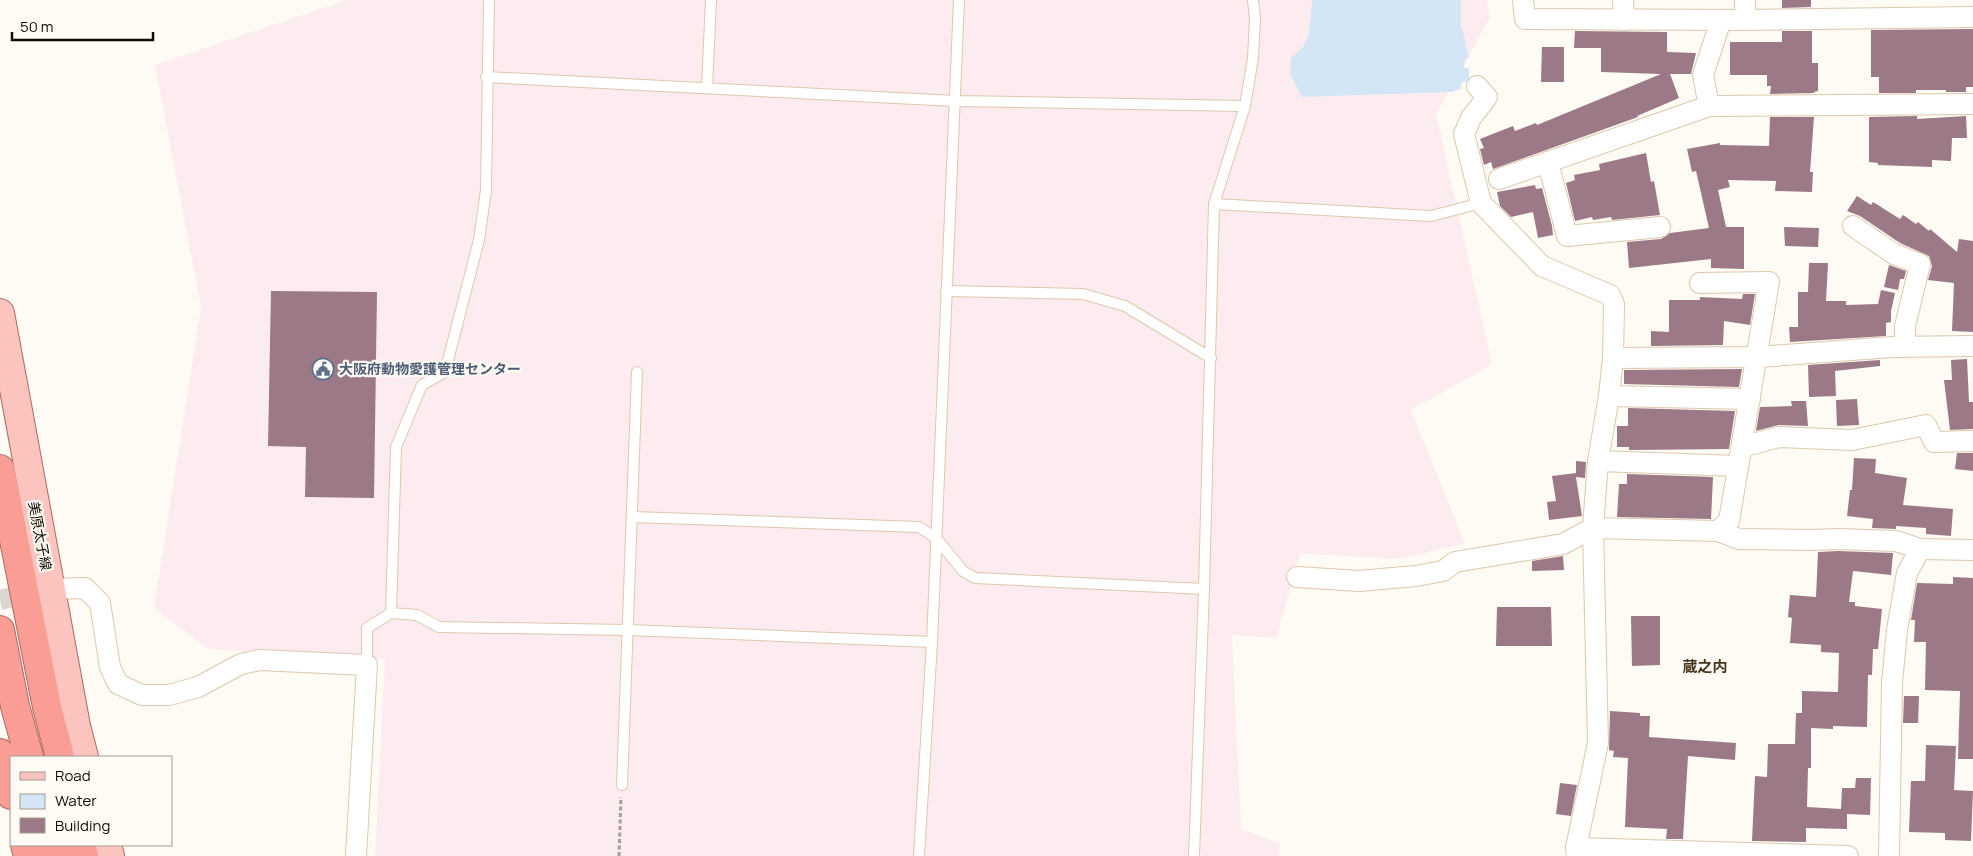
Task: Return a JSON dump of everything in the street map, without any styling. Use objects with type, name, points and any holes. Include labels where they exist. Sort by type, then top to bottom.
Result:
[{"type":"highway","points":[[0,468],[47,707],[60,756]]},
{"type":"highway","points":[[0,630],[15,706],[29,756]]},
{"type":"highway","points":[[0,753],[10,791]]},
{"type":"main road","name":"美原太子線","points":[[0,313],[43,590],[84,756]]},
{"type":"street","points":[[1523,0],[1525,19],[1624,10],[1721,20],[1745,20],[1864,9],[1973,16]]},
{"type":"street","points":[[1745,0],[1745,20]]},
{"type":"street","points":[[1708,106],[1703,75],[1721,20]]},
{"type":"street","points":[[1477,86],[1487,97],[1471,118],[1464,134],[1482,203],[1542,266],[1610,295],[1614,304],[1613,358],[1609,396],[1598,461],[1593,528],[1598,743],[1576,852],[1848,856]]},
{"type":"street","points":[[1499,179],[1708,106],[1973,104]]},
{"type":"street","points":[[1548,162],[1567,236],[1660,227]]},
{"type":"street","points":[[1853,226],[1894,254],[1920,264],[1905,326],[1905,347]]},
{"type":"street","points":[[1700,283],[1769,282],[1758,357],[1729,521],[1718,531]]},
{"type":"street","points":[[1613,358],[1758,357],[1905,347],[1973,346]]},
{"type":"street","points":[[1609,396],[1750,399]]},
{"type":"street","points":[[1598,461],[1740,457],[1779,437],[1852,440],[1926,425],[1934,442],[1973,441]]},
{"type":"street","points":[[1298,577],[1359,581],[1416,576],[1443,571],[1455,562],[1563,544],[1593,528],[1718,531],[1739,539],[1896,541],[1920,549],[1973,550]]},
{"type":"street","points":[[1889,856],[1892,683],[1897,630],[1907,573],[1920,549]]},
{"type":"street","points":[[43,590],[85,588],[100,603],[110,667],[118,684],[142,695],[169,695],[198,687],[241,664],[260,660],[367,665],[356,856]]},
{"type":"lane","points":[[391,613],[396,446],[422,385],[445,372],[479,240],[486,190],[486,77],[489,0]]},
{"type":"lane","points":[[707,87],[711,0]]},
{"type":"lane","points":[[920,856],[932,642],[959,0]]},
{"type":"lane","points":[[1194,856],[1204,589],[1214,204],[1245,106],[1254,58],[1255,19],[1253,0]]},
{"type":"lane","points":[[486,77],[955,100],[1245,106]]},
{"type":"lane","points":[[1214,204],[1430,216],[1482,203]]},
{"type":"lane","points":[[946,291],[1083,294],[1125,306],[1211,358]]},
{"type":"lane","points":[[622,785],[637,372]]},
{"type":"lane","points":[[632,517],[919,527],[936,538],[963,571],[975,578],[1204,589]]},
{"type":"lane","points":[[367,665],[367,628],[391,613],[416,615],[439,627],[628,630],[932,642]]},
{"type":"path","points":[[619,856],[622,785]]},
{"type":"shaded area","points":[[348,0],[1487,0],[1490,18],[1436,114],[1492,364],[1411,410],[1465,544],[1396,559],[1300,553],[1276,638],[1232,635],[1241,829],[1280,843],[1279,856],[375,856],[385,659],[209,649],[154,608],[201,307],[155,65]]},
{"type":"water","points":[[1312,0],[1461,0],[1461,24],[1469,58],[1465,58],[1464,68],[1469,68],[1469,81],[1462,82],[1460,89],[1452,92],[1302,97],[1290,74],[1291,58],[1303,47],[1309,34]]},
{"type":"building","points":[[1782,0],[1811,0],[1811,7],[1782,8]]},
{"type":"building","points":[[1973,29],[1973,87],[1966,87],[1966,92],[1916,90],[1916,93],[1879,93],[1879,77],[1871,77],[1871,30]]},
{"type":"building","points":[[1575,31],[1667,32],[1667,52],[1696,53],[1691,74],[1670,74],[1679,98],[1638,117],[1493,169],[1491,162],[1484,165],[1480,149],[1484,148],[1480,139],[1513,126],[1515,131],[1536,123],[1537,125],[1661,74],[1601,72],[1601,48],[1574,48]]},
{"type":"building","points":[[1782,31],[1812,31],[1812,63],[1818,63],[1818,91],[1814,93],[1770,94],[1771,86],[1767,86],[1767,75],[1730,75],[1730,42],[1782,42]]},
{"type":"building","points":[[1542,47],[1564,47],[1564,82],[1541,82]]},
{"type":"building","points":[[1917,116],[1917,119],[1966,116],[1967,138],[1952,138],[1951,161],[1932,160],[1932,167],[1878,165],[1878,163],[1869,162],[1869,117]]},
{"type":"building","points":[[1770,117],[1814,117],[1810,172],[1813,172],[1812,192],[1775,191],[1776,181],[1728,180],[1730,187],[1718,190],[1726,227],[1744,227],[1744,269],[1711,268],[1711,259],[1629,268],[1627,242],[1661,239],[1670,233],[1709,228],[1696,171],[1692,172],[1687,149],[1720,143],[1720,145],[1769,146]]},
{"type":"building","points":[[1646,153],[1651,182],[1654,181],[1660,215],[1612,220],[1611,217],[1593,220],[1592,217],[1575,221],[1566,183],[1575,180],[1574,175],[1600,170],[1599,164]]},
{"type":"building","points":[[1535,185],[1536,189],[1542,188],[1553,235],[1538,238],[1533,212],[1511,217],[1500,206],[1497,192]]},
{"type":"building","points":[[1857,196],[1871,205],[1873,202],[1900,219],[1903,215],[1916,224],[1918,222],[1929,231],[1930,229],[1957,252],[1959,239],[1973,241],[1973,332],[1952,331],[1954,283],[1928,280],[1932,266],[1929,256],[1900,243],[1860,216],[1847,211]]},
{"type":"building","points":[[1784,227],[1819,228],[1818,247],[1785,246]]},
{"type":"building","points":[[1809,263],[1828,263],[1826,301],[1846,301],[1846,305],[1878,304],[1881,290],[1895,293],[1891,311],[1891,322],[1886,323],[1886,336],[1790,342],[1789,327],[1798,327],[1798,292],[1808,292]]},
{"type":"building","points":[[1889,265],[1906,271],[1904,279],[1900,279],[1898,290],[1884,287]]},
{"type":"building","name":"大阪府動物愛護管理センター","points":[[271,291],[377,292],[374,498],[305,497],[306,447],[268,446]]},
{"type":"building","points":[[1743,294],[1755,294],[1750,325],[1724,321],[1723,345],[1651,346],[1651,331],[1669,332],[1669,300],[1700,300],[1700,297],[1742,299]]},
{"type":"building","points":[[1967,359],[1969,402],[1973,402],[1973,429],[1950,430],[1944,380],[1952,380],[1951,360]]},
{"type":"building","points":[[1880,360],[1880,366],[1835,371],[1836,396],[1809,397],[1808,365]]},
{"type":"building","points":[[1742,369],[1739,387],[1624,384],[1624,370]]},
{"type":"building","points":[[1857,399],[1859,425],[1837,426],[1836,400]]},
{"type":"building","points":[[1791,401],[1806,401],[1808,426],[1779,425],[1756,431],[1760,407],[1792,406]]},
{"type":"building","points":[[1628,408],[1735,411],[1729,449],[1629,450],[1629,447],[1617,447],[1617,426],[1628,426]]},
{"type":"building","points":[[1957,453],[1973,453],[1973,471],[1955,469]]},
{"type":"building","points":[[1854,458],[1876,459],[1875,473],[1907,478],[1903,505],[1953,509],[1951,536],[1926,534],[1926,528],[1896,526],[1896,529],[1872,528],[1873,519],[1847,516],[1850,490],[1852,490]]},
{"type":"building","points":[[1576,461],[1586,462],[1585,478],[1576,477],[1582,516],[1549,520],[1547,502],[1556,501],[1552,476],[1576,473]]},
{"type":"building","points":[[1627,474],[1713,477],[1711,519],[1617,517],[1619,484],[1627,484]]},
{"type":"building","points":[[1818,552],[1893,553],[1891,575],[1853,571],[1849,602],[1855,602],[1855,606],[1882,609],[1878,649],[1873,649],[1872,675],[1868,675],[1867,727],[1833,726],[1833,729],[1811,728],[1811,768],[1808,768],[1807,807],[1841,809],[1842,788],[1855,788],[1856,778],[1871,778],[1870,815],[1847,814],[1847,829],[1806,828],[1806,842],[1752,841],[1755,776],[1767,777],[1768,744],[1795,744],[1796,713],[1802,713],[1802,691],[1838,692],[1839,653],[1821,652],[1821,645],[1790,643],[1792,618],[1788,617],[1790,595],[1816,597]]},
{"type":"building","points":[[1563,556],[1564,570],[1532,571],[1532,561]]},
{"type":"building","points":[[1953,577],[1973,578],[1973,759],[1958,759],[1960,691],[1925,690],[1926,642],[1914,642],[1915,620],[1911,620],[1917,583],[1953,584]]},
{"type":"building","points":[[1497,607],[1551,607],[1552,646],[1496,646]]},
{"type":"building","points":[[1631,616],[1660,616],[1660,665],[1632,666]]},
{"type":"building","points":[[1904,696],[1919,696],[1918,723],[1903,723]]},
{"type":"building","points":[[1610,711],[1640,713],[1640,716],[1650,716],[1649,737],[1736,743],[1735,760],[1688,756],[1683,839],[1666,839],[1667,829],[1625,827],[1628,758],[1613,757],[1614,751],[1609,750]]},
{"type":"building","points":[[1926,745],[1956,746],[1954,790],[1973,791],[1971,841],[1945,840],[1945,833],[1909,832],[1911,781],[1925,781]]},
{"type":"building","points":[[1560,783],[1577,785],[1571,816],[1556,814]]},
{"type":"tunnel","points":[[0,600],[37,592]]},
{"type":"place","name":"大阪府動物愛護管理センター","points":[[323,369]]},
{"type":"district","name":"蔵之内","points":[[1705,667]]}]
